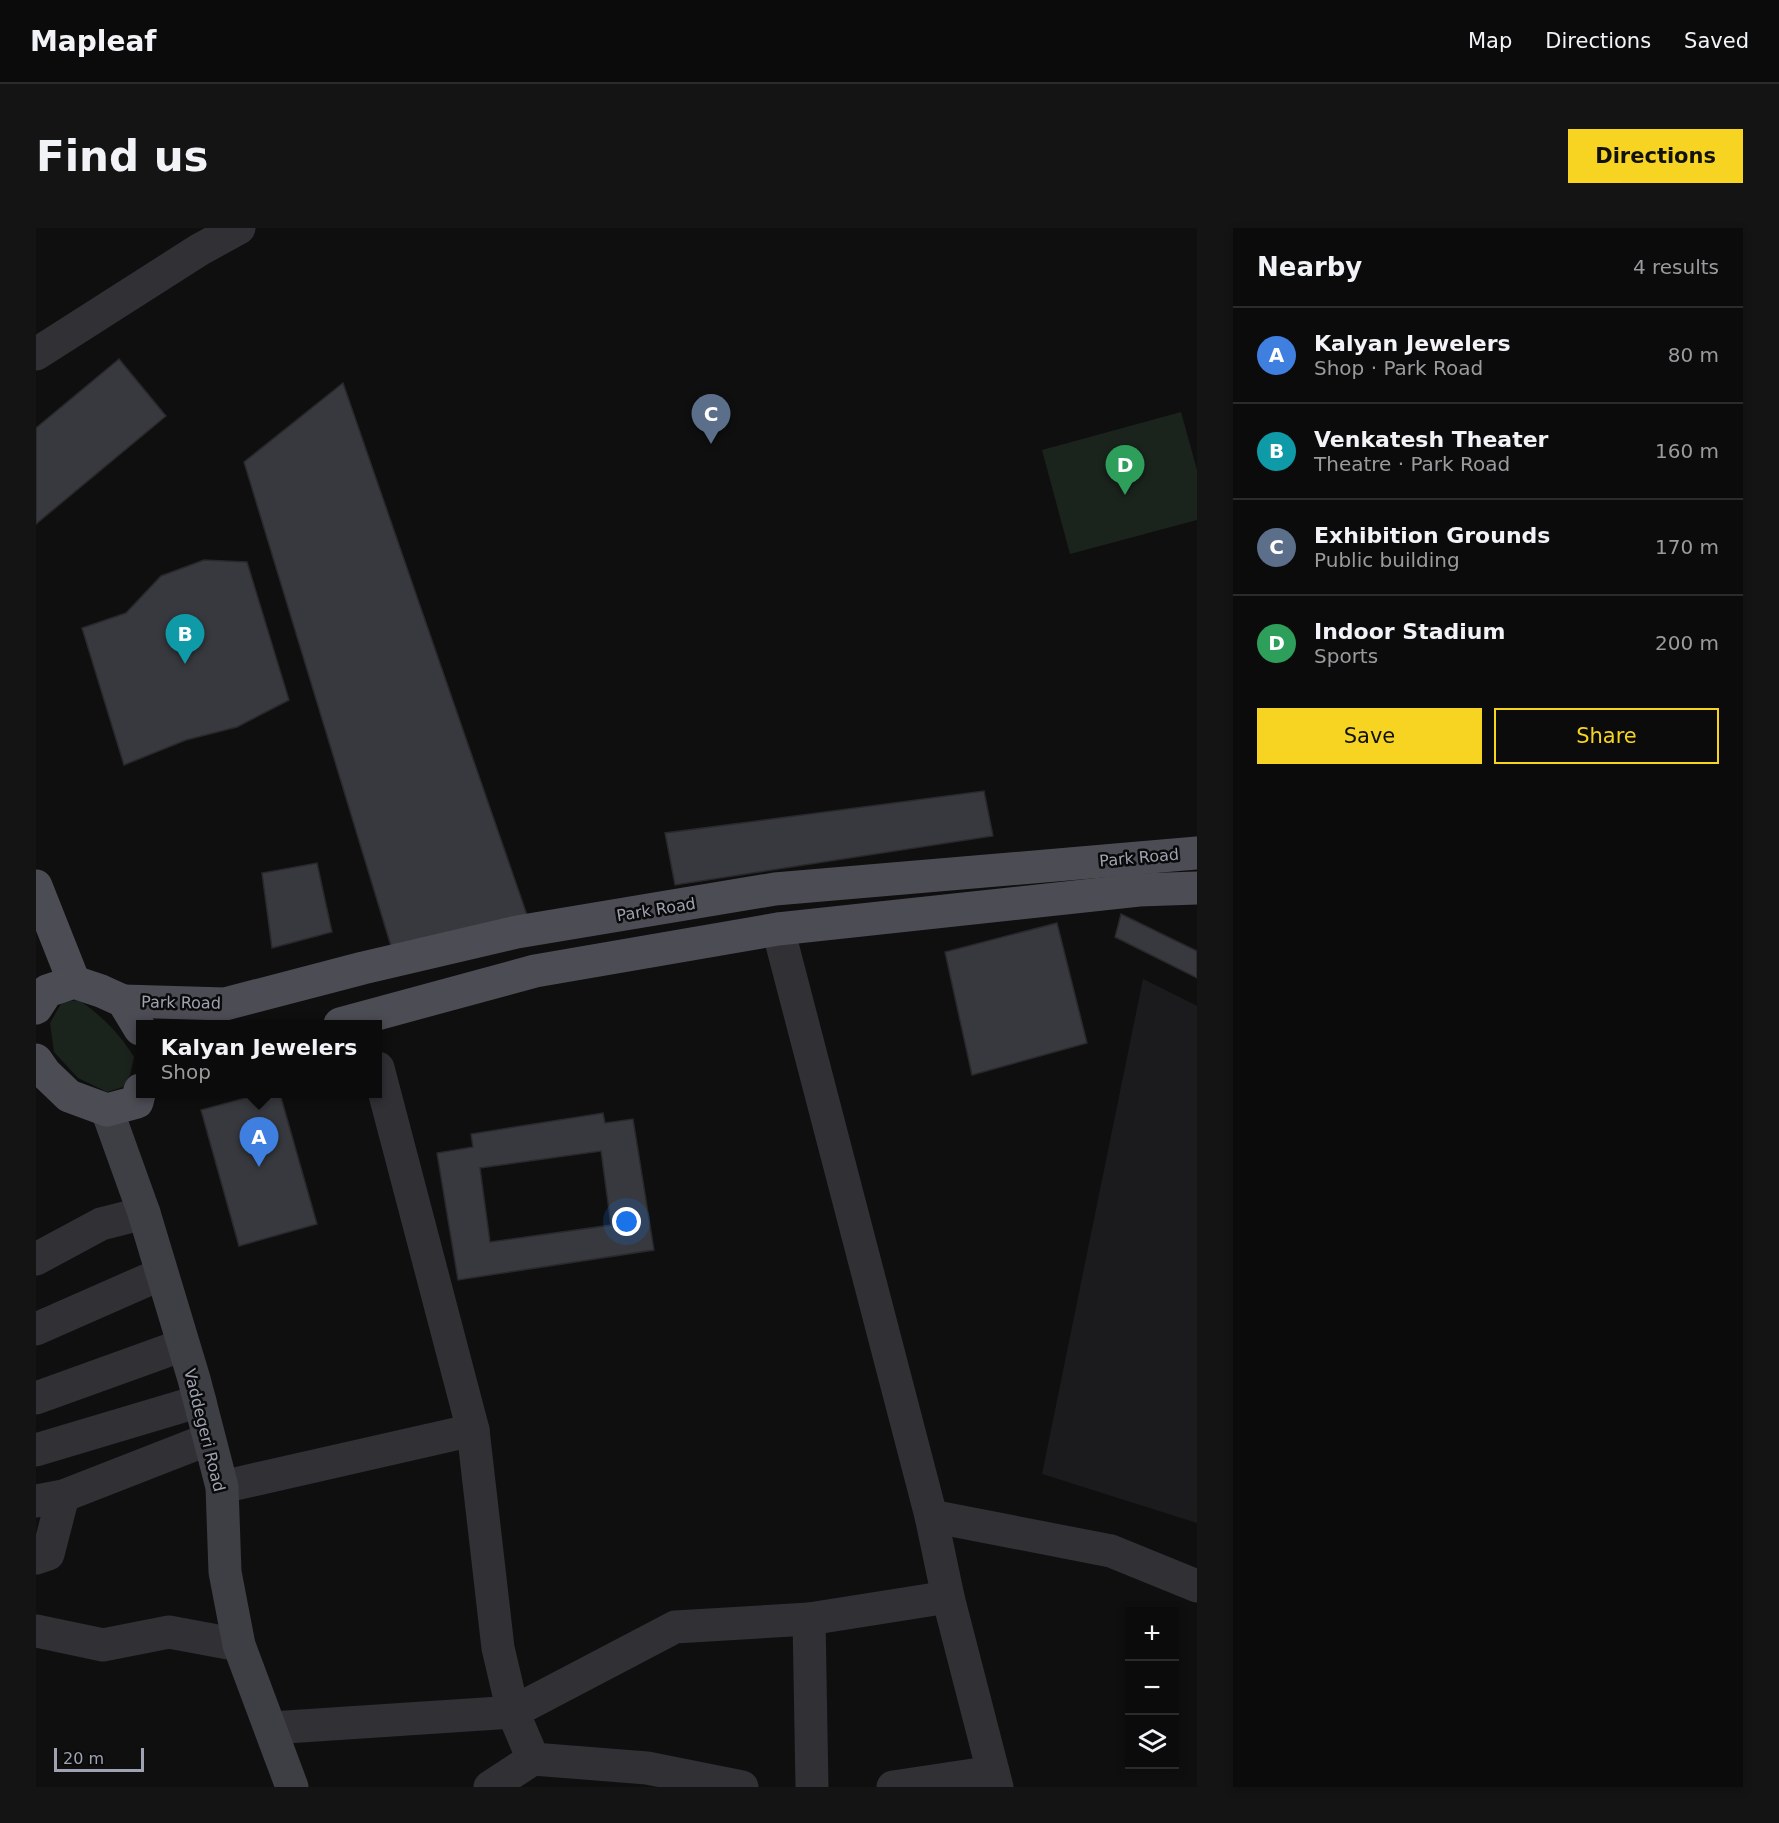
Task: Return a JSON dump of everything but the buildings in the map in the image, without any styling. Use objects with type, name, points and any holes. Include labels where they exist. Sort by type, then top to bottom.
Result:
[{"type":"main road","name":"Park Road","points":[[123,1001],[225,1004],[363,968],[516,932],[775,889],[1197,853]]},
{"type":"main road","points":[[36,886],[74,982]]},
{"type":"main road","name":"Park Road","points":[[367,1020],[535,971],[778,929],[1138,890],[1197,888]]},
{"type":"main road","points":[[36,1008],[47,991],[74,982],[101,990],[123,1001],[136,1021]]},
{"type":"main road","points":[[36,1060],[45,1073],[69,1096],[134,1099]]},
{"type":"street","points":[[36,354],[199,250],[239,228]]},
{"type":"street","points":[[778,929],[932,1516],[948,1597],[995,1779],[893,1787]]},
{"type":"street","points":[[382,1083],[474,1430],[498,1648],[513,1712],[533,1759]]},
{"type":"street","name":"Vaddegeri Road","points":[[134,1099],[144,1213],[200,1401],[222,1487],[225,1572],[239,1645],[292,1787]]},
{"type":"street","points":[[36,1259],[101,1224],[144,1213]]},
{"type":"street","points":[[36,1329],[161,1274]]},
{"type":"street","points":[[36,1398],[183,1345]]},
{"type":"street","points":[[36,1450],[200,1401]]},
{"type":"street","points":[[222,1487],[474,1430]]},
{"type":"street","points":[[36,1558],[48,1554],[49,1499],[209,1439]]},
{"type":"street","points":[[932,1516],[1111,1551],[1197,1586]]},
{"type":"street","points":[[271,1728],[513,1712],[675,1628],[809,1619],[948,1597]]},
{"type":"street","points":[[809,1619],[812,1787]]},
{"type":"street","points":[[36,1631],[103,1645],[169,1632],[239,1645]]},
{"type":"street","points":[[490,1787],[533,1759],[648,1777],[742,1787]]},
{"type":"shaded area","points":[[1181,412],[1197,470],[1197,520],[1070,554],[1042,450]]},
{"type":"shaded area","points":[[1143,979],[1197,1006],[1197,1523],[1042,1474]]},
{"type":"shaded area","points":[[79,1000],[109,1026],[134,1057],[130,1075],[123,1087],[107,1092],[78,1078],[54,1052],[50,1023],[62,1002]]},
{"type":"place","name":"Exhibition Grounds","points":[[711,444]]},
{"type":"place","name":"Indoor Stadium","points":[[1125,495]]},
{"type":"place","name":"Venkatesh Theater","points":[[185,664]]},
{"type":"place","name":"Kalyan Jewelers","points":[[259,1167]]}]
